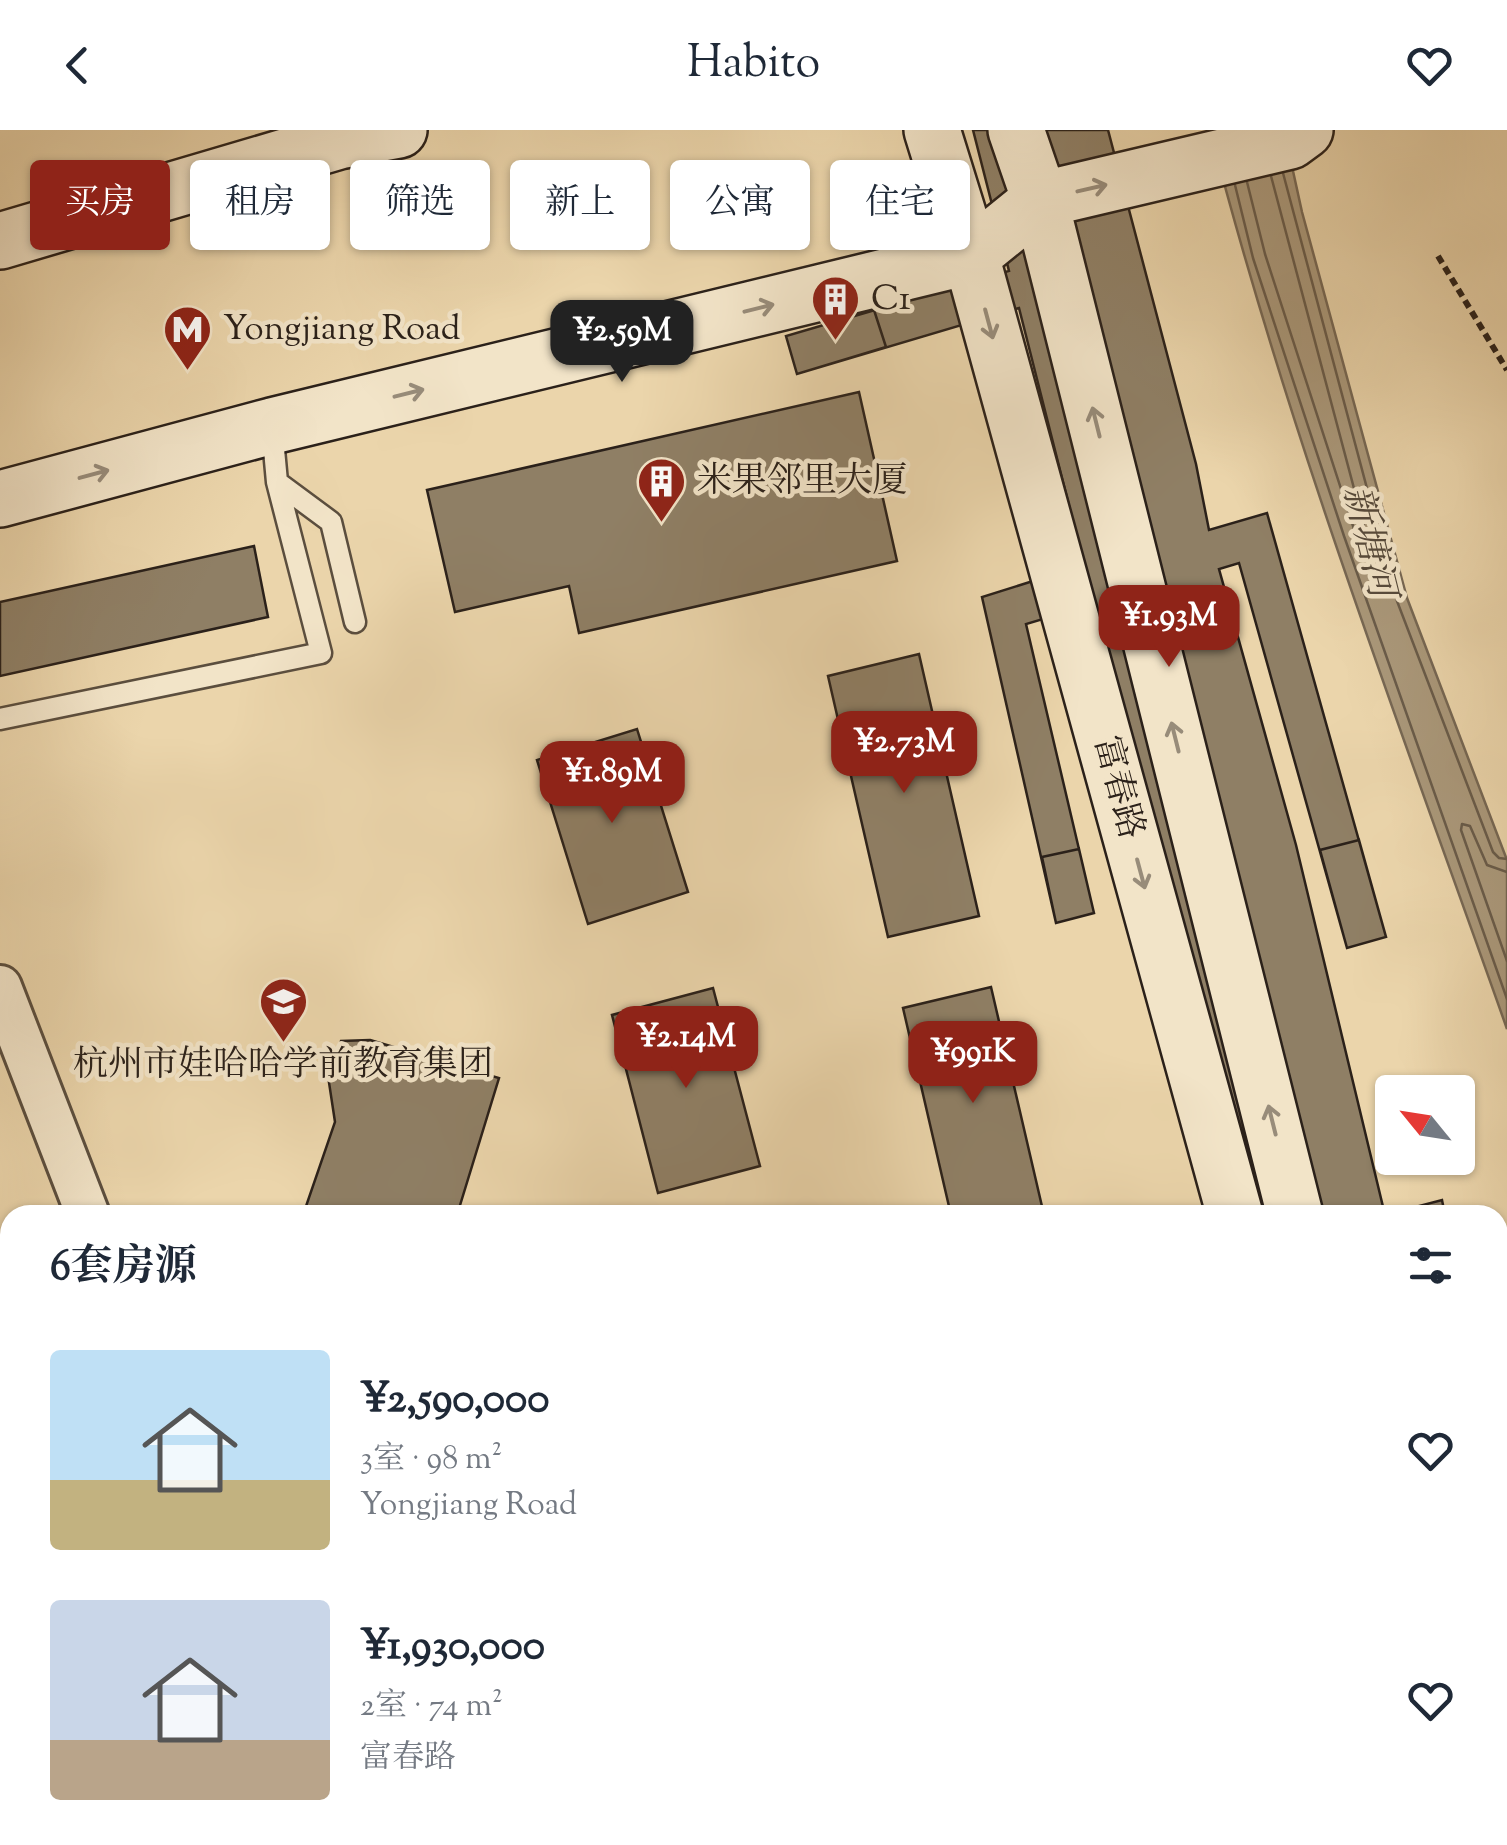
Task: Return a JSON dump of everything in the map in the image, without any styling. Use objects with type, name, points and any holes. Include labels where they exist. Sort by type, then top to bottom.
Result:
[{"type":"street","points":[[0,240],[337,136],[399,130]]},
{"type":"street","name":"富春路","points":[[932,130],[971,256],[1232,1205]]},
{"type":"street","name":"富春路","points":[[1016,130],[1040,200],[1293,1205]]},
{"type":"street","points":[[0,499],[272,426],[971,256],[1040,200],[1208,162],[1297,135]]},
{"type":"street","points":[[0,986],[84,1205]]},
{"type":"lane","points":[[0,720],[321,653],[277,482],[272,426]]},
{"type":"lane","points":[[277,482],[331,522],[355,622]]},
{"type":"path","points":[[1438,256],[1507,370]]},
{"type":"water","name":"新塘河","points":[[1210,130],[1284,130],[1302,212],[1407,598],[1507,860],[1507,1029],[1311,471]]},
{"type":"building","points":[[973,130],[1108,130],[1196,464],[1209,530],[1267,513],[1386,937],[1347,948],[1239,563],[1219,569],[1296,845],[1383,1205],[1244,1205],[1093,604],[1026,624],[1094,913],[1056,923],[982,597],[1084,565],[1019,308],[797,374],[786,336],[1009,271]]},
{"type":"building","name":"C1","points":[[874,310],[886,347],[797,374],[786,336]]},
{"type":"building","name":"米果邻里大厦","points":[[859,392],[897,561],[579,633],[569,586],[455,612],[427,490]]},
{"type":"building","points":[[254,546],[268,617],[0,676],[0,602]]},
{"type":"building","points":[[919,654],[979,916],[888,937],[828,676]]},
{"type":"building","points":[[637,729],[688,892],[588,924],[537,760]]},
{"type":"building","points":[[1359,840],[1386,937],[1347,948],[1320,850]]},
{"type":"building","points":[[1079,849],[1094,913],[1056,923],[1042,857]]},
{"type":"building","points":[[991,987],[1042,1205],[949,1205],[903,1008]]},
{"type":"building","points":[[713,988],[760,1166],[658,1193],[612,1015]]},
{"type":"building","points":[[370,1040],[499,1078],[460,1205],[306,1205],[335,1122],[328,1076],[341,1041]]},
{"type":"place","name":"C1","points":[[836,342]]},
{"type":"place","name":"Yongjiang Road","points":[[188,372]]},
{"type":"place","name":"米果邻里大厦","points":[[662,524]]},
{"type":"place","name":"杭州市娃哈哈学前教育集团","points":[[283,1044]]}]
